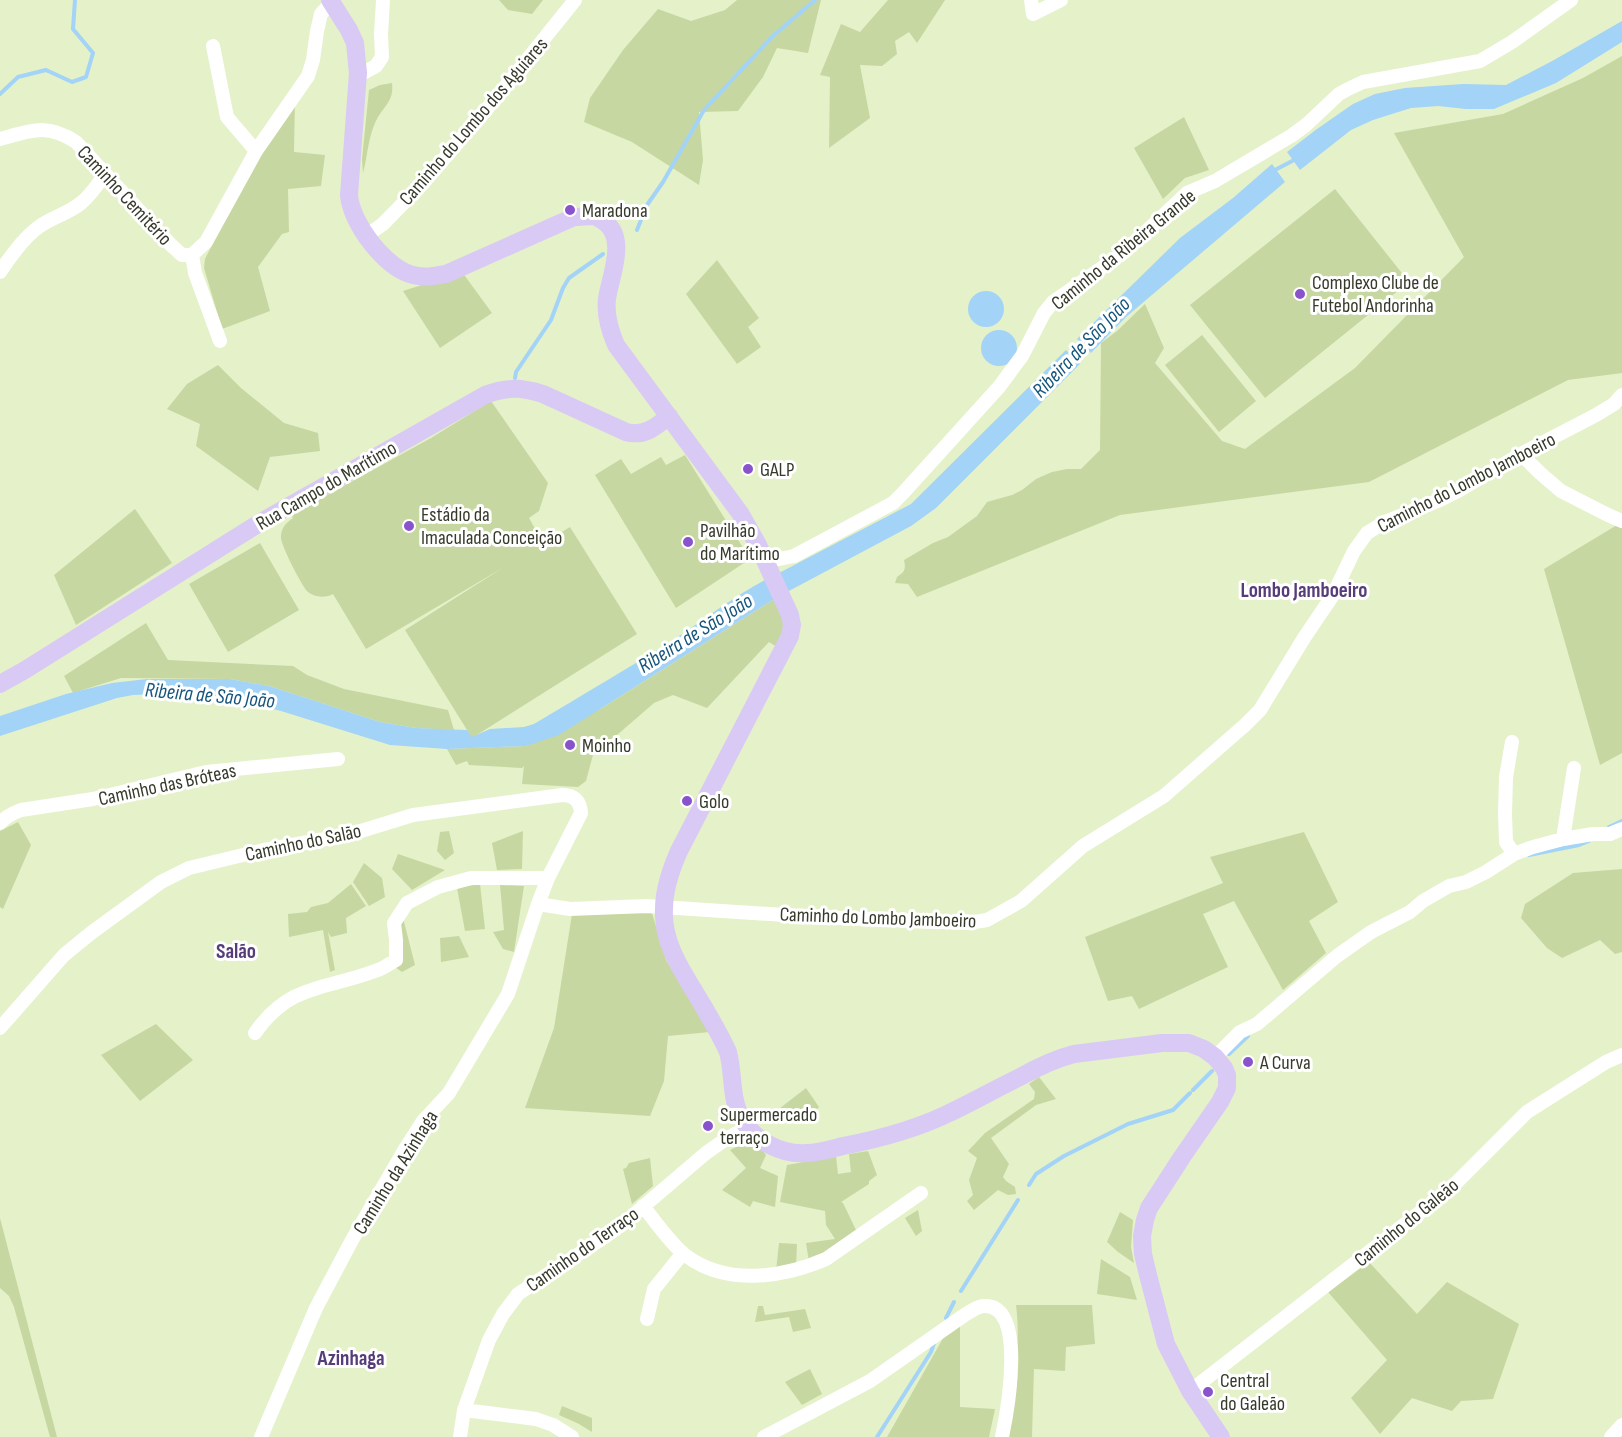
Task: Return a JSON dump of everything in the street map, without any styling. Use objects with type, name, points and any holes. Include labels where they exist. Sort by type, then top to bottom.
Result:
[{"type":"main road","points":[[330,2],[356,43],[358,73],[349,195],[353,214],[366,236],[386,258],[402,271],[428,277],[446,274],[574,217],[593,216],[611,228],[615,243],[615,267],[606,301],[609,327],[616,345],[740,513],[750,529],[790,615],[792,625],[790,636],[679,851],[673,865],[663,908],[666,932],[673,954],[728,1052],[734,1099],[742,1119],[764,1142],[795,1154],[809,1153],[875,1139],[917,1127],[946,1115],[1042,1064],[1074,1054],[1181,1041],[1197,1045],[1219,1063],[1227,1075],[1227,1088],[1149,1208],[1142,1236],[1143,1254],[1166,1344],[1190,1391],[1221,1437]]},
{"type":"main road","name":"Rua Campo do Marítimo","points":[[0,684],[281,510],[485,395],[510,388],[532,391],[631,434],[646,432],[669,417]]},
{"type":"street","points":[[358,73],[376,66],[382,57],[383,0]]},
{"type":"street","name":"Caminho do Lombo dos Aguiares","points":[[366,236],[383,224],[424,182],[497,97],[575,0]]},
{"type":"street","points":[[1032,7],[1061,0]]},
{"type":"street","name":"Caminho da Ribeira Grande","points":[[769,568],[779,559],[794,556],[893,503],[999,387],[1022,356],[1044,313],[1053,302],[1123,253],[1187,193],[1223,176],[1291,136],[1339,94],[1354,86],[1480,61],[1512,42],[1571,0]]},
{"type":"street","points":[[220,341],[186,254],[206,242],[256,150],[308,76],[314,60],[321,14],[330,2]]},
{"type":"street","points":[[213,46],[227,117],[256,150]]},
{"type":"street","name":"Caminho Cemitério","points":[[0,139],[34,130],[49,130],[64,134],[76,142],[186,254]]},
{"type":"street","points":[[0,272],[34,231],[78,206],[105,174]]},
{"type":"street","name":"Caminho do Lombo Jamboeiro","points":[[538,904],[570,909],[646,906],[815,917],[968,923],[987,920],[1021,901],[1083,846],[1164,796],[1260,710],[1333,595],[1354,552],[1367,533],[1385,522],[1458,491],[1521,454],[1596,416],[1614,404],[1622,395]]},
{"type":"street","points":[[1521,454],[1561,491],[1622,521]]},
{"type":"street","points":[[1512,742],[1506,777],[1505,814],[1506,842],[1514,854]]},
{"type":"street","name":"Caminho das Bróteas","points":[[0,823],[12,813],[21,810],[93,799],[206,772],[338,759]]},
{"type":"street","points":[[1563,839],[1575,768]]},
{"type":"street","name":"Caminho do Salão","points":[[0,1028],[64,955],[161,882],[189,868],[264,850],[348,835],[413,814],[569,795],[574,797],[581,813],[548,878]]},
{"type":"street","points":[[1219,1063],[1240,1032],[1257,1024],[1336,956],[1371,932],[1410,912],[1423,901],[1449,886],[1466,882],[1486,872],[1514,854],[1533,847],[1563,839],[1610,834],[1622,829]]},
{"type":"street","points":[[255,1033],[274,1010],[306,990],[377,971],[396,960],[394,922],[407,903],[438,887],[471,878],[548,878]]},
{"type":"street","name":"Caminho da Azinhaga","points":[[261,1437],[316,1308],[352,1240],[423,1121],[449,1093],[508,994],[548,878]]},
{"type":"street","name":"Caminho do Galeão","points":[[1190,1391],[1450,1189],[1527,1112],[1606,1062],[1622,1055]]},
{"type":"street","name":"Caminho do Terraço","points":[[460,1437],[464,1410],[489,1340],[503,1314],[518,1294],[603,1238],[706,1153],[748,1127]]},
{"type":"street","points":[[643,1206],[682,1253],[708,1268],[730,1274],[758,1275],[791,1271],[826,1259],[921,1193]]},
{"type":"street","points":[[647,1319],[654,1289],[682,1253]]},
{"type":"street","points":[[764,1437],[870,1381],[981,1306],[992,1307],[1001,1314],[1010,1335],[1011,1379],[1002,1437]]},
{"type":"street","points":[[464,1410],[536,1419],[553,1425],[572,1437]]},
{"type":"street","points":[[1611,1437],[1622,1425]]},
{"type":"green space","points":[[499,0],[543,0],[532,14],[508,10]]},
{"type":"green space","points":[[737,0],[821,0],[808,53],[777,48],[763,77],[738,111],[699,112],[703,160],[699,185],[632,142],[584,122],[590,98],[623,50],[658,9],[691,21],[725,10]]},
{"type":"green space","points":[[888,0],[945,0],[917,43],[909,32],[895,41],[897,54],[882,66],[860,65],[870,118],[829,148],[830,77],[820,75],[841,24],[860,32]]},
{"type":"green space","points":[[1622,56],[1622,373],[1568,380],[1369,482],[1120,515],[917,597],[908,584],[895,583],[904,570],[904,560],[948,537],[977,516],[987,502],[1012,495],[1036,479],[1052,472],[1081,469],[1100,450],[1101,343],[1145,304],[1164,348],[1155,363],[1222,441],[1245,449],[1355,368],[1464,257],[1394,133],[1503,114],[1583,78]]},
{"type":"green space","points":[[392,83],[391,98],[372,130],[363,173],[362,159],[369,90]]},
{"type":"green space","points":[[295,98],[294,152],[325,155],[321,186],[288,189],[289,232],[282,234],[258,267],[270,311],[222,329],[204,268],[205,259],[256,157]]},
{"type":"green space","points":[[1184,117],[1209,170],[1185,178],[1163,199],[1134,148]]},
{"type":"green space","name":"Complexo Clube de Futebol Andorinha","points":[[1335,189],[1409,282],[1265,398],[1190,305]]},
{"type":"green space","points":[[717,260],[759,318],[748,327],[761,347],[737,364],[686,294]]},
{"type":"green space","points":[[462,272],[492,313],[440,348],[403,291]]},
{"type":"green space","points":[[1202,335],[1256,401],[1219,432],[1165,365]]},
{"type":"green space","points":[[218,365],[241,388],[284,423],[318,433],[320,451],[270,457],[258,491],[196,446],[200,424],[167,409],[187,384]]},
{"type":"green space","points":[[491,401],[548,483],[539,511],[529,518],[542,541],[540,545],[570,527],[637,634],[472,738],[405,630],[504,567],[366,649],[333,594],[320,597],[307,591],[292,565],[281,537],[284,526],[293,518],[291,515],[431,438]]},
{"type":"green space","name":"Pavilhão do Marítimo","points":[[685,455],[750,559],[676,608],[595,475],[621,459],[631,474],[661,457],[666,465]]},
{"type":"green space","points":[[135,509],[172,563],[76,625],[54,575]]},
{"type":"green space","points":[[1622,522],[1622,753],[1600,765],[1544,569]]},
{"type":"green space","points":[[260,543],[299,610],[228,652],[189,584]]},
{"type":"green space","points":[[776,598],[787,626],[777,647],[769,642],[707,708],[673,695],[654,703],[617,735],[594,751],[586,781],[578,787],[522,784],[524,766],[522,768],[469,765],[467,761],[456,765],[447,749],[526,746],[602,708]]},
{"type":"green space","points":[[146,623],[168,660],[293,666],[307,675],[344,689],[448,710],[454,730],[416,728],[380,722],[269,686],[230,679],[121,678],[73,693],[64,676]]},
{"type":"green space","points":[[18,822],[31,845],[3,909],[0,907],[0,831]]},
{"type":"green space","points":[[449,831],[454,853],[445,860],[437,851],[440,832]]},
{"type":"green space","points":[[523,831],[522,869],[497,870],[492,843]]},
{"type":"green space","points":[[1304,832],[1338,902],[1309,921],[1326,953],[1283,990],[1234,901],[1203,914],[1228,967],[1139,1009],[1132,996],[1108,1001],[1085,937],[1223,883],[1210,857]]},
{"type":"green space","points":[[398,854],[445,870],[412,890],[392,869]]},
{"type":"green space","points":[[364,863],[382,878],[385,897],[369,906],[353,882]]},
{"type":"green space","points":[[1622,869],[1622,952],[1615,954],[1600,940],[1562,958],[1547,948],[1521,918],[1525,904],[1573,873]]},
{"type":"green space","points":[[351,884],[366,906],[346,918],[347,933],[331,937],[328,932],[335,970],[330,972],[323,930],[289,937],[288,914],[307,912],[311,907],[328,903]]},
{"type":"green space","points":[[480,884],[485,929],[465,931],[457,888]]},
{"type":"green space","points":[[500,885],[524,886],[514,952],[503,949],[493,932],[504,930]]},
{"type":"green space","points":[[652,913],[666,960],[710,1032],[668,1036],[664,1081],[650,1116],[525,1108],[554,1028],[572,914]]},
{"type":"green space","points":[[402,914],[415,965],[402,972],[392,965],[397,926]]},
{"type":"green space","points":[[459,936],[469,957],[441,962],[440,938]]},
{"type":"green space","points":[[156,1024],[193,1060],[140,1101],[101,1055]]},
{"type":"green space","points":[[1039,1077],[1056,1099],[1036,1105],[991,1138],[1009,1164],[1003,1177],[1015,1187],[1016,1194],[1008,1195],[998,1190],[974,1210],[967,1201],[973,1195],[969,1180],[977,1158],[968,1151],[985,1133],[1034,1099],[1035,1092],[1029,1084]]},
{"type":"green space","points":[[806,1088],[819,1107],[806,1122],[799,1117],[793,1120],[786,1109],[778,1116],[775,1112]]},
{"type":"green space","points":[[754,1138],[766,1155],[760,1168],[778,1176],[775,1207],[753,1201],[750,1207],[722,1190],[746,1168],[730,1150]]},
{"type":"green space","points":[[868,1151],[877,1175],[869,1181],[869,1184],[841,1202],[856,1230],[809,1262],[806,1243],[835,1239],[826,1225],[825,1211],[780,1202],[787,1165],[836,1156],[838,1174],[851,1172],[849,1154]]},
{"type":"green space","points":[[650,1158],[653,1186],[632,1204],[623,1169],[629,1163]]},
{"type":"green space","points":[[918,1210],[922,1231],[916,1236],[905,1218]]},
{"type":"green space","points":[[1120,1212],[1133,1220],[1131,1247],[1134,1263],[1107,1242]]},
{"type":"green space","points":[[0,1218],[57,1437],[50,1437],[14,1307],[9,1296],[0,1288]]},
{"type":"green space","points":[[779,1243],[797,1244],[796,1267],[776,1271]]},
{"type":"green space","points":[[1101,1259],[1130,1277],[1137,1300],[1097,1294]]},
{"type":"green space","points":[[1369,1262],[1417,1314],[1447,1282],[1519,1324],[1493,1399],[1461,1401],[1452,1411],[1412,1398],[1380,1434],[1351,1398],[1387,1360],[1328,1292]]},
{"type":"green space","points":[[1016,1305],[1092,1305],[1095,1344],[1066,1347],[1065,1371],[1034,1369],[1032,1437],[1004,1437],[1017,1355]]},
{"type":"green space","points":[[758,1306],[763,1306],[765,1315],[805,1309],[811,1328],[793,1332],[789,1317],[755,1322]]},
{"type":"green space","points":[[960,1323],[960,1407],[995,1409],[989,1437],[887,1437],[946,1333]]},
{"type":"green space","points":[[810,1369],[822,1394],[802,1405],[785,1382]]},
{"type":"green space","points":[[562,1406],[592,1418],[592,1432],[559,1415]]},
{"type":"water","points":[[1622,21],[1622,42],[1556,83],[1494,109],[1438,106],[1411,108],[1373,120],[1351,130],[1300,170],[1287,152],[1353,104],[1375,94],[1405,88],[1463,84],[1506,85]]},
{"type":"water","points":[[1272,164],[1285,182],[1126,317],[1091,353],[1077,339],[1180,238],[1233,198]]},
{"type":"water","points":[[986,291],[998,297],[1004,309],[998,321],[986,327],[974,321],[968,309],[974,297]]},
{"type":"water","points":[[999,330],[1011,336],[1017,348],[1011,360],[999,366],[987,360],[981,348],[987,336]]},
{"type":"water","points":[[1066,350],[1080,364],[936,508],[911,526],[787,592],[779,573],[911,504]]},
{"type":"water","points":[[767,579],[776,598],[559,735],[526,746],[447,749],[390,745],[281,711],[237,700],[157,694],[117,698],[0,736],[0,716],[66,694],[112,683],[147,679],[230,679],[269,686],[380,722],[416,728],[467,730],[472,737],[490,729],[524,727],[534,724],[625,670]]},
{"type":"waterway","points":[[0,94],[18,77],[46,70],[72,82],[86,77],[93,53],[73,29],[75,0]]},
{"type":"waterway","points":[[637,230],[647,205],[663,182],[704,110],[773,36],[815,0]]},
{"type":"waterway","points":[[1273,171],[1296,159]]},
{"type":"waterway","points":[[515,378],[516,372],[551,320],[569,278],[603,254]]},
{"type":"waterway","name":"Ribeira de São João","points":[[1069,361],[1087,342]]},
{"type":"waterway","points":[[1609,827],[1622,821]]},
{"type":"waterway","points":[[1529,855],[1589,841]]},
{"type":"waterway","points":[[1229,1054],[1248,1036]]},
{"type":"waterway","points":[[1193,1090],[1212,1071]]},
{"type":"waterway","points":[[1029,1185],[1036,1174],[1064,1156],[1128,1124],[1173,1110],[1190,1093]]},
{"type":"waterway","points":[[961,1291],[1018,1200]]},
{"type":"waterway","points":[[946,1318],[954,1302]]},
{"type":"waterway","points":[[877,1437],[931,1352],[934,1343]]},
{"type":"place","name":"Maradona","points":[[570,210]]},
{"type":"place","name":"Complexo Clube de Futebol Andorinha","points":[[1300,294]]},
{"type":"place","name":"GALP","points":[[748,469]]},
{"type":"place","name":"Estádio da Imaculada Conceição","points":[[409,526]]},
{"type":"place","name":"Pavilhão do Marítimo","points":[[688,542]]},
{"type":"place","name":"Moinho","points":[[570,745]]},
{"type":"place","name":"Golo","points":[[687,801]]},
{"type":"place","name":"A Curva","points":[[1248,1062]]},
{"type":"place","name":"Supermercado terraço","points":[[708,1126]]},
{"type":"place","name":"Central do Galeão","points":[[1208,1392]]},
{"type":"district","name":"Lombo Jamboeiro","points":[[1304,590]]},
{"type":"district","name":"Salão","points":[[236,951]]},
{"type":"district","name":"Azinhaga","points":[[351,1358]]}]
